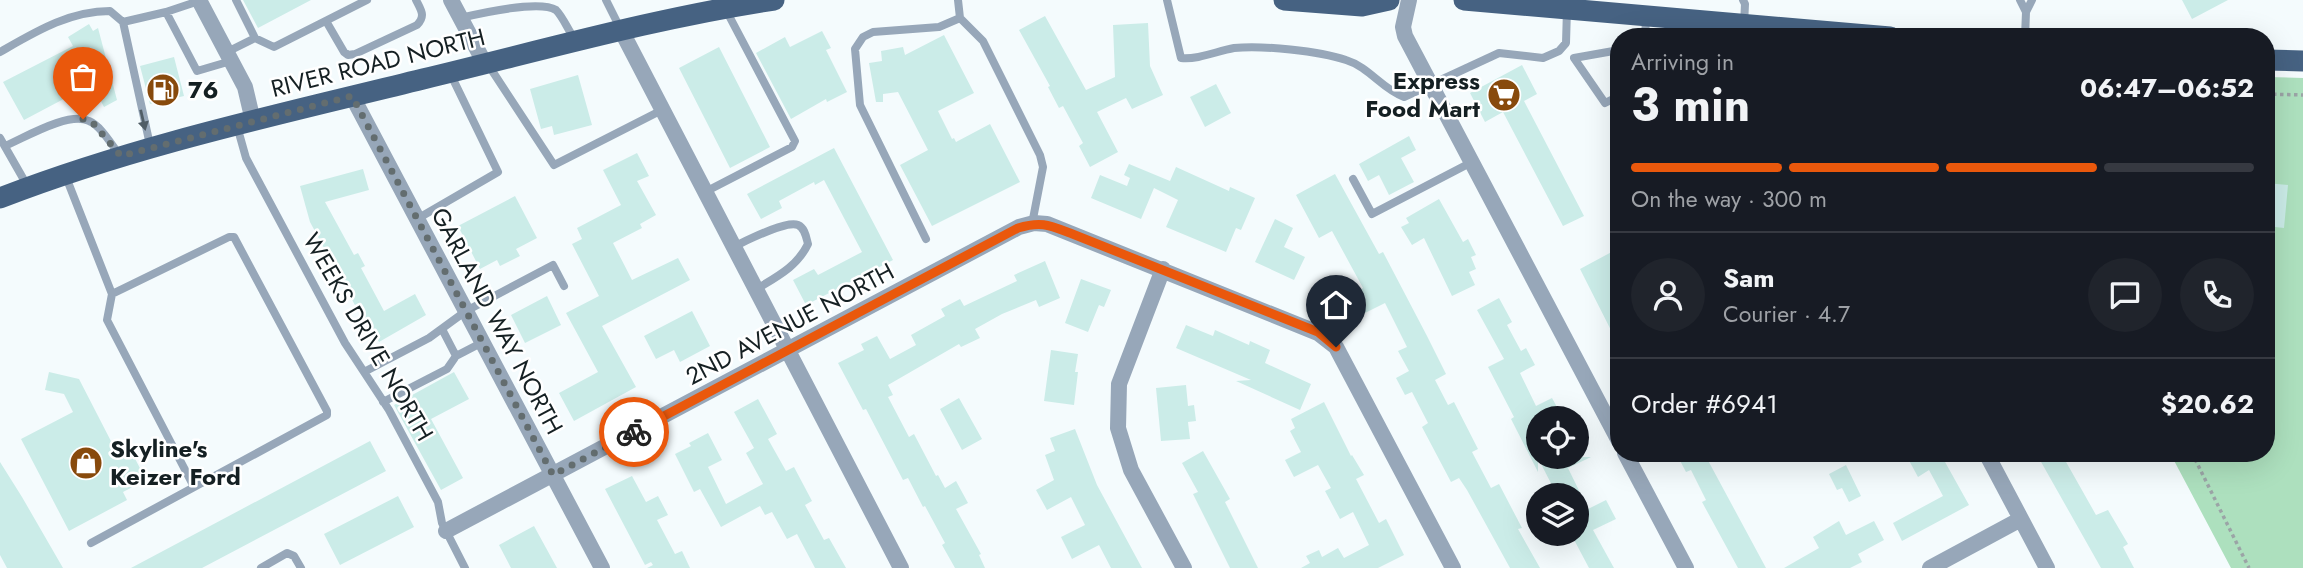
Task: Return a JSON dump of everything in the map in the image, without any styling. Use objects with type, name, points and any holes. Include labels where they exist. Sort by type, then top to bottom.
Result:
[{"type":"main road","name":"RIVER ROAD NORTH","points":[[0,198],[121,156],[352,96],[621,30],[774,0]]},
{"type":"main road","points":[[1284,0],[1362,6],[1389,0]]},
{"type":"main road","points":[[1464,0],[1567,9],[1646,26],[1746,28]]},
{"type":"main road","points":[[2275,60],[2303,61]]},
{"type":"street","points":[[199,0],[245,87],[245,124]]},
{"type":"street","points":[[451,0],[486,64]]},
{"type":"street","points":[[1409,0],[1403,27],[1405,36],[1610,424]]},
{"type":"street","points":[[621,30],[901,568]]},
{"type":"street","name":"GARLAND WAY NORTH","points":[[352,96],[602,568]]},
{"type":"street","points":[[1032,224],[1047,224],[1318,332],[1336,347],[1453,568]]},
{"type":"street","name":"2ND AVENUE NORTH","points":[[446,531],[1018,228],[1032,224]]},
{"type":"street","points":[[1163,269],[1119,384],[1118,429],[1132,470],[1184,568]]},
{"type":"street","points":[[1630,462],[1686,568]]},
{"type":"street","points":[[1991,462],[2047,568]]},
{"type":"street","points":[[1930,568],[2021,519]]},
{"type":"lane","points":[[122,22],[166,12],[199,0]]},
{"type":"lane","points":[[236,0],[255,38],[274,47],[367,0]]},
{"type":"lane","points":[[326,21],[344,52],[348,55],[355,54],[417,25],[423,14],[416,0]]},
{"type":"lane","points":[[606,0],[621,30]]},
{"type":"lane","points":[[958,0],[960,18],[983,41],[1040,155],[1043,167],[1032,224]]},
{"type":"lane","points":[[1167,0],[1181,58],[1234,48],[1273,47],[1346,59],[1386,88],[1404,97],[1499,54],[1543,58],[1559,51],[1566,43],[1567,9]]},
{"type":"lane","points":[[1739,27],[1743,0]]},
{"type":"lane","points":[[2020,0],[2026,12]]},
{"type":"lane","points":[[2025,28],[2026,12],[2032,0]]},
{"type":"lane","points":[[460,18],[505,7],[555,4],[575,41]]},
{"type":"lane","points":[[705,192],[792,147],[794,141],[725,9]]},
{"type":"lane","points":[[0,52],[54,22],[97,11],[110,11],[122,22],[150,148]]},
{"type":"lane","points":[[166,12],[197,71],[229,57],[255,38]]},
{"type":"lane","points":[[926,239],[860,105],[855,49],[863,37],[873,32],[939,27],[960,18]]},
{"type":"lane","points":[[1559,51],[1574,58],[1605,103],[1610,100]]},
{"type":"lane","points":[[1574,58],[1610,52]]},
{"type":"lane","points":[[486,64],[554,165],[662,110]]},
{"type":"lane","points":[[417,219],[497,174],[450,72]]},
{"type":"lane","points":[[28,187],[2,142],[52,125],[83,119],[92,122],[121,156]]},
{"type":"lane","name":"WEEKS DRIVE NORTH","points":[[245,124],[246,158],[345,343],[383,402],[438,502],[442,523],[466,568]]},
{"type":"lane","points":[[1353,179],[1372,214],[1472,162]]},
{"type":"lane","points":[[65,174],[113,294],[107,320],[194,487]]},
{"type":"lane","points":[[733,247],[789,224],[799,225],[804,231],[808,244],[803,254],[792,267],[755,290]]},
{"type":"lane","points":[[91,543],[327,415],[234,237],[229,237],[113,294]]},
{"type":"lane","points":[[364,372],[442,330],[466,311],[553,265],[564,286]]},
{"type":"lane","points":[[442,330],[456,356]]},
{"type":"lane","points":[[383,402],[446,369],[456,356],[483,342]]},
{"type":"lane","points":[[261,568],[287,553],[295,556],[301,568]]},
{"type":"path","points":[[2275,94],[2303,95]]},
{"type":"path","points":[[2196,462],[2249,568]]},
{"type":"green space","points":[[2275,77],[2303,78],[2303,568],[2231,568],[2175,462],[2275,462]]},
{"type":"building","points":[[243,0],[311,0],[258,28]]},
{"type":"building","points":[[2182,0],[2228,0],[2192,19]]},
{"type":"building","points":[[1045,16],[1086,90],[1115,77],[1113,25],[1148,23],[1150,66],[1163,95],[1132,109],[1126,98],[1097,112],[1118,152],[1090,167],[1079,146],[1083,143],[1063,106],[1059,108],[1019,30]]},
{"type":"building","points":[[89,24],[93,31],[98,28],[117,100],[104,107],[92,84],[24,120],[3,82],[73,46],[68,37]]},
{"type":"building","points":[[822,31],[831,48],[826,50],[847,92],[827,102],[826,99],[791,119],[756,53],[785,37],[790,47]]},
{"type":"building","points":[[944,35],[974,93],[938,111],[952,139],[956,142],[990,124],[1020,182],[932,226],[900,165],[928,150],[898,92],[883,94],[883,102],[876,102],[869,63],[882,61],[881,51],[903,47],[905,55]]},
{"type":"building","points":[[719,47],[770,147],[730,168],[679,68]]},
{"type":"building","points":[[174,57],[184,96],[150,104],[140,66]]},
{"type":"building","points":[[1522,65],[1537,94],[1524,101],[1584,216],[1563,226],[1503,112],[1485,122],[1470,93]]},
{"type":"building","points":[[578,75],[592,125],[554,135],[552,126],[541,129],[530,89]]},
{"type":"building","points":[[1216,84],[1231,113],[1205,127],[1190,97]]},
{"type":"building","points":[[1409,136],[1416,150],[1401,158],[1414,182],[1389,195],[1379,175],[1368,181],[1359,164]]},
{"type":"building","points":[[834,148],[893,260],[806,305],[793,280],[814,269],[818,275],[862,252],[824,180],[815,185],[814,182],[779,201],[782,208],[761,219],[747,194]]},
{"type":"building","points":[[637,153],[649,176],[637,181],[656,215],[640,224],[642,228],[613,243],[632,280],[678,258],[690,280],[602,326],[636,387],[574,421],[559,393],[598,372],[566,313],[599,296],[572,244],[582,239],[577,228],[621,205],[603,170]]},
{"type":"building","points":[[1129,164],[1170,181],[1176,167],[1229,191],[1230,187],[1255,198],[1241,230],[1236,228],[1226,252],[1166,227],[1178,200],[1154,188],[1141,219],[1091,198],[1100,175],[1127,186],[1130,178],[1124,175]]},
{"type":"building","points":[[363,169],[369,190],[325,202],[354,255],[358,253],[365,266],[361,268],[384,311],[415,294],[426,315],[379,342],[366,318],[363,320],[310,222],[300,186]]},
{"type":"building","points":[[1335,174],[1379,254],[1383,252],[1427,336],[1446,374],[1435,380],[1448,405],[1454,402],[1478,449],[1472,452],[1491,488],[1499,484],[1522,528],[1518,529],[1526,546],[1540,568],[1510,568],[1459,478],[1451,482],[1422,427],[1428,423],[1412,392],[1405,395],[1396,378],[1409,371],[1398,351],[1407,347],[1385,303],[1363,314],[1353,294],[1363,288],[1332,231],[1319,238],[1296,195]]},
{"type":"building","points":[[2275,184],[2288,185],[2284,228],[2275,227]]},
{"type":"building","points":[[515,196],[537,238],[516,249],[520,256],[500,266],[497,260],[480,269],[458,226]]},
{"type":"building","points":[[1439,199],[1463,242],[1468,239],[1476,255],[1471,257],[1476,269],[1469,272],[1475,285],[1452,296],[1424,238],[1412,245],[1401,227],[1409,223],[1406,218]]},
{"type":"building","points":[[1275,219],[1293,228],[1284,247],[1305,257],[1294,280],[1255,262]]},
{"type":"building","points":[[1610,253],[1610,328],[1580,269]]},
{"type":"building","points":[[1045,261],[1060,298],[1039,307],[1036,300],[1002,314],[975,329],[980,338],[961,347],[959,344],[888,385],[893,395],[888,397],[909,437],[914,434],[945,488],[956,481],[968,503],[956,509],[981,554],[979,555],[985,568],[955,568],[925,506],[923,507],[908,478],[903,480],[866,409],[863,410],[838,363],[864,350],[861,344],[877,336],[890,359],[916,345],[911,335],[945,316],[941,309],[960,299],[964,306],[1017,281],[1014,275]]},
{"type":"building","points":[[1081,279],[1111,290],[1104,307],[1099,305],[1088,332],[1065,323]]},
{"type":"building","points":[[547,296],[561,325],[525,343],[511,315]]},
{"type":"building","points":[[1499,298],[1512,322],[1507,325],[1521,351],[1526,348],[1535,365],[1520,373],[1536,406],[1526,406],[1526,448],[1511,419],[1514,417],[1488,367],[1504,359],[1477,310]]},
{"type":"building","points":[[692,311],[710,346],[680,362],[674,350],[656,359],[644,336]]},
{"type":"building","points":[[1186,325],[1213,336],[1215,330],[1249,345],[1250,341],[1270,350],[1265,363],[1311,384],[1300,410],[1236,381],[1251,380],[1176,348]]},
{"type":"building","points":[[1051,350],[1078,354],[1074,405],[1044,401]]},
{"type":"building","name":"Skyline's Keizer Ford","points":[[49,372],[79,379],[114,447],[126,441],[146,480],[123,492],[127,500],[69,531],[21,439],[73,412],[64,394],[45,390]]},
{"type":"building","points":[[454,372],[469,399],[431,419],[463,478],[441,490],[394,405]]},
{"type":"building","points":[[1186,385],[1188,406],[1194,405],[1196,421],[1188,422],[1190,439],[1161,441],[1156,388]]},
{"type":"building","points":[[959,398],[982,439],[962,450],[940,409]]},
{"type":"building","points":[[1552,398],[1556,406],[1536,406]]},
{"type":"building","points":[[758,399],[777,434],[768,439],[786,471],[794,467],[812,501],[805,505],[824,540],[829,538],[846,568],[815,568],[797,534],[787,539],[772,512],[765,515],[760,506],[721,527],[700,489],[694,492],[675,454],[708,433],[722,460],[708,467],[726,504],[763,484],[746,453],[754,448],[734,412]]},
{"type":"building","points":[[1324,402],[1351,456],[1364,475],[1356,479],[1379,523],[1386,519],[1404,555],[1378,568],[1301,568],[1310,563],[1306,556],[1319,550],[1322,557],[1338,548],[1344,558],[1369,545],[1353,512],[1340,519],[1325,491],[1331,488],[1318,465],[1294,477],[1285,460],[1301,452],[1290,431],[1295,428],[1291,419]]},
{"type":"building","points":[[1075,429],[1097,485],[1142,568],[1111,568],[1099,545],[1072,559],[1061,537],[1085,525],[1071,497],[1047,510],[1036,490],[1054,480],[1045,455],[1055,451],[1050,438]]},
{"type":"building","points":[[370,441],[386,471],[202,568],[131,568]]},
{"type":"building","points":[[1203,451],[1230,499],[1225,502],[1258,568],[1230,568],[1193,494],[1198,492],[1182,463]]},
{"type":"building","points":[[0,462],[63,568],[7,568],[0,555]]},
{"type":"building","points":[[1681,462],[1709,462],[1766,568],[1738,568],[1702,502],[1706,500],[1691,470],[1686,472]]},
{"type":"building","points":[[1910,462],[1945,462],[1969,505],[1902,541],[1893,523],[1943,496],[1929,470],[1918,477]]},
{"type":"building","points":[[2041,462],[2066,462],[2096,515],[2108,510],[2128,544],[2123,547],[2134,568],[2101,568]]},
{"type":"building","points":[[1846,465],[1861,496],[1849,502],[1842,488],[1837,490],[1829,474]]},
{"type":"building","points":[[1544,469],[1568,469],[1575,483],[1551,483]]},
{"type":"building","points":[[632,476],[646,502],[658,496],[668,515],[657,520],[675,554],[682,551],[690,568],[647,568],[653,565],[651,562],[645,565],[605,489]]},
{"type":"building","points":[[398,496],[414,527],[340,565],[324,534]]},
{"type":"building","points":[[1606,500],[1616,519],[1593,530],[1614,568],[1589,568],[1577,546],[1589,546],[1589,508]]},
{"type":"building","points":[[1839,521],[1846,535],[1874,521],[1884,540],[1858,554],[1862,562],[1850,568],[1784,568],[1819,548],[1813,537]]},
{"type":"building","points":[[534,526],[557,568],[511,568],[499,545]]},
{"type":"way so far","points":[[83,119],[92,122],[121,156],[352,96],[553,475],[634,432]]},
{"type":"place","name":"76","points":[[163,90]]},
{"type":"place","name":"Express Food Mart","points":[[1504,95]]},
{"type":"place","name":"Skyline's Keizer Ford","points":[[86,463]]},
{"type":"route","points":[[634,432],[1018,228],[1034,223],[1047,224],[1318,332],[1336,347]]}]
